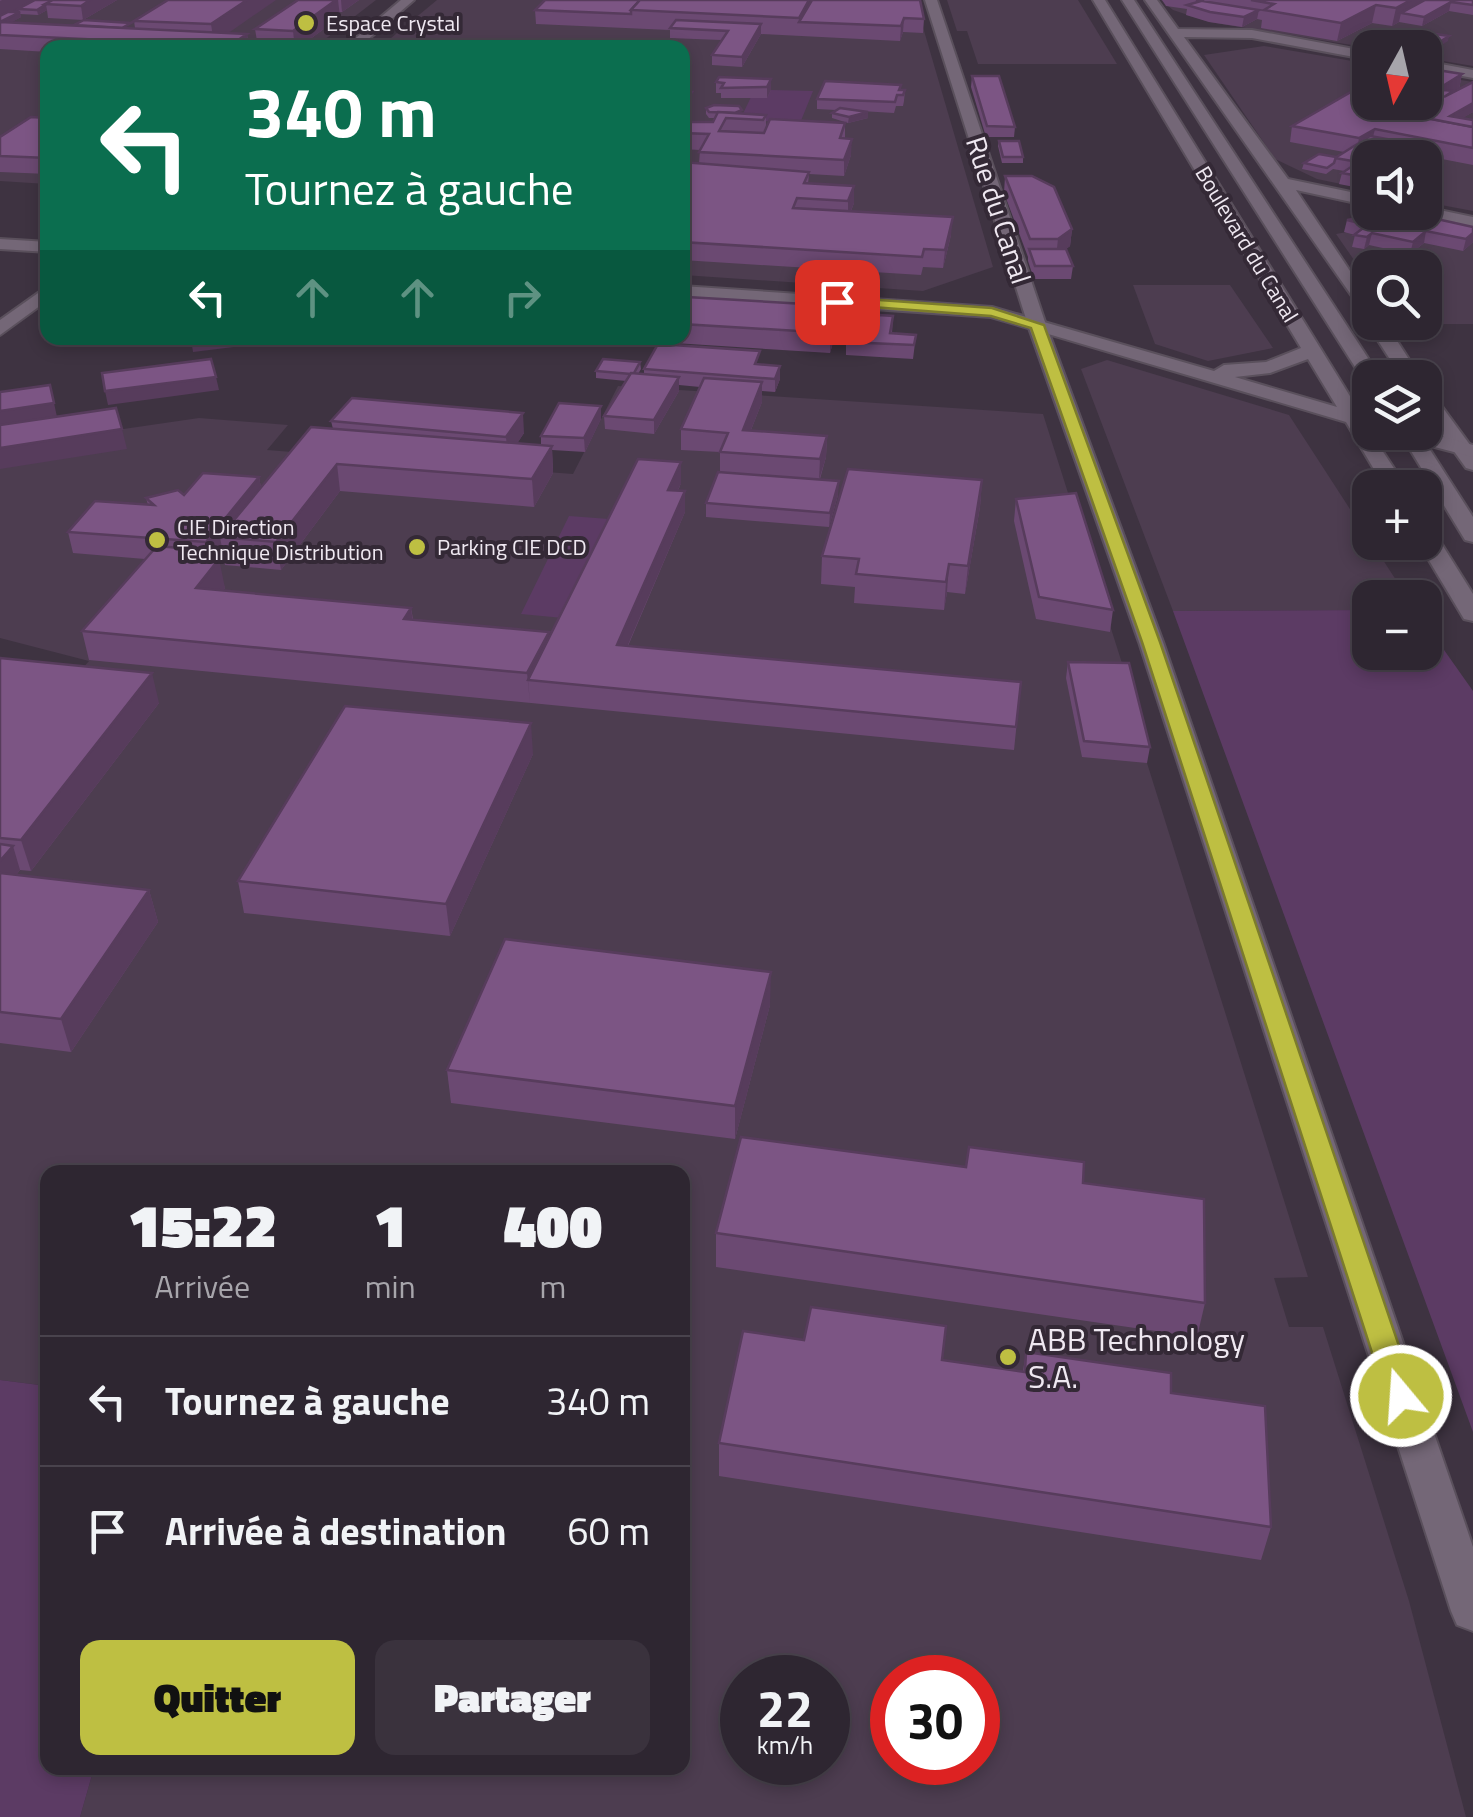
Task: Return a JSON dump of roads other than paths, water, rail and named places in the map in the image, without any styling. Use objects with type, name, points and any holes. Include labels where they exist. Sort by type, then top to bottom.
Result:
[{"type":"street","points":[[360,40],[408,0]]},
{"type":"street","name":"Rue du Canal","points":[[932,0],[1037,325],[1151,642],[1473,1612]]},
{"type":"street","name":"Boulevard du Canal","points":[[1099,0],[1312,350],[1352,407]]},
{"type":"street","name":"Boulevard du Canal","points":[[1128,0],[1360,360]]},
{"type":"street","points":[[1151,0],[1283,182],[1352,287]]},
{"type":"street","points":[[1176,33],[1252,34],[1352,53]]},
{"type":"street","points":[[1442,69],[1473,74]]},
{"type":"street","points":[[1283,182],[1352,197]]},
{"type":"street","points":[[1442,216],[1473,222]]},
{"type":"street","points":[[0,244],[40,246]]},
{"type":"street","points":[[690,292],[992,312],[1352,418]]},
{"type":"street","points":[[0,329],[40,297]]},
{"type":"street","points":[[1192,369],[1263,369],[1288,363],[1312,350]]},
{"type":"street","points":[[1442,408],[1473,425]]},
{"type":"street","points":[[1442,420],[1469,455]]},
{"type":"street","points":[[1442,445],[1469,455]]},
{"type":"street","points":[[1418,450],[1473,535]]},
{"type":"street","points":[[1440,560],[1473,614]]},
{"type":"place","name":"Espace Crystal","points":[[306,23]]},
{"type":"place","name":"CIE Direction Technique Distribution","points":[[157,540]]},
{"type":"place","name":"Parking CIE DCD","points":[[417,547]]},
{"type":"place","name":"ABB Technology S.A.","points":[[1008,1357]]}]
